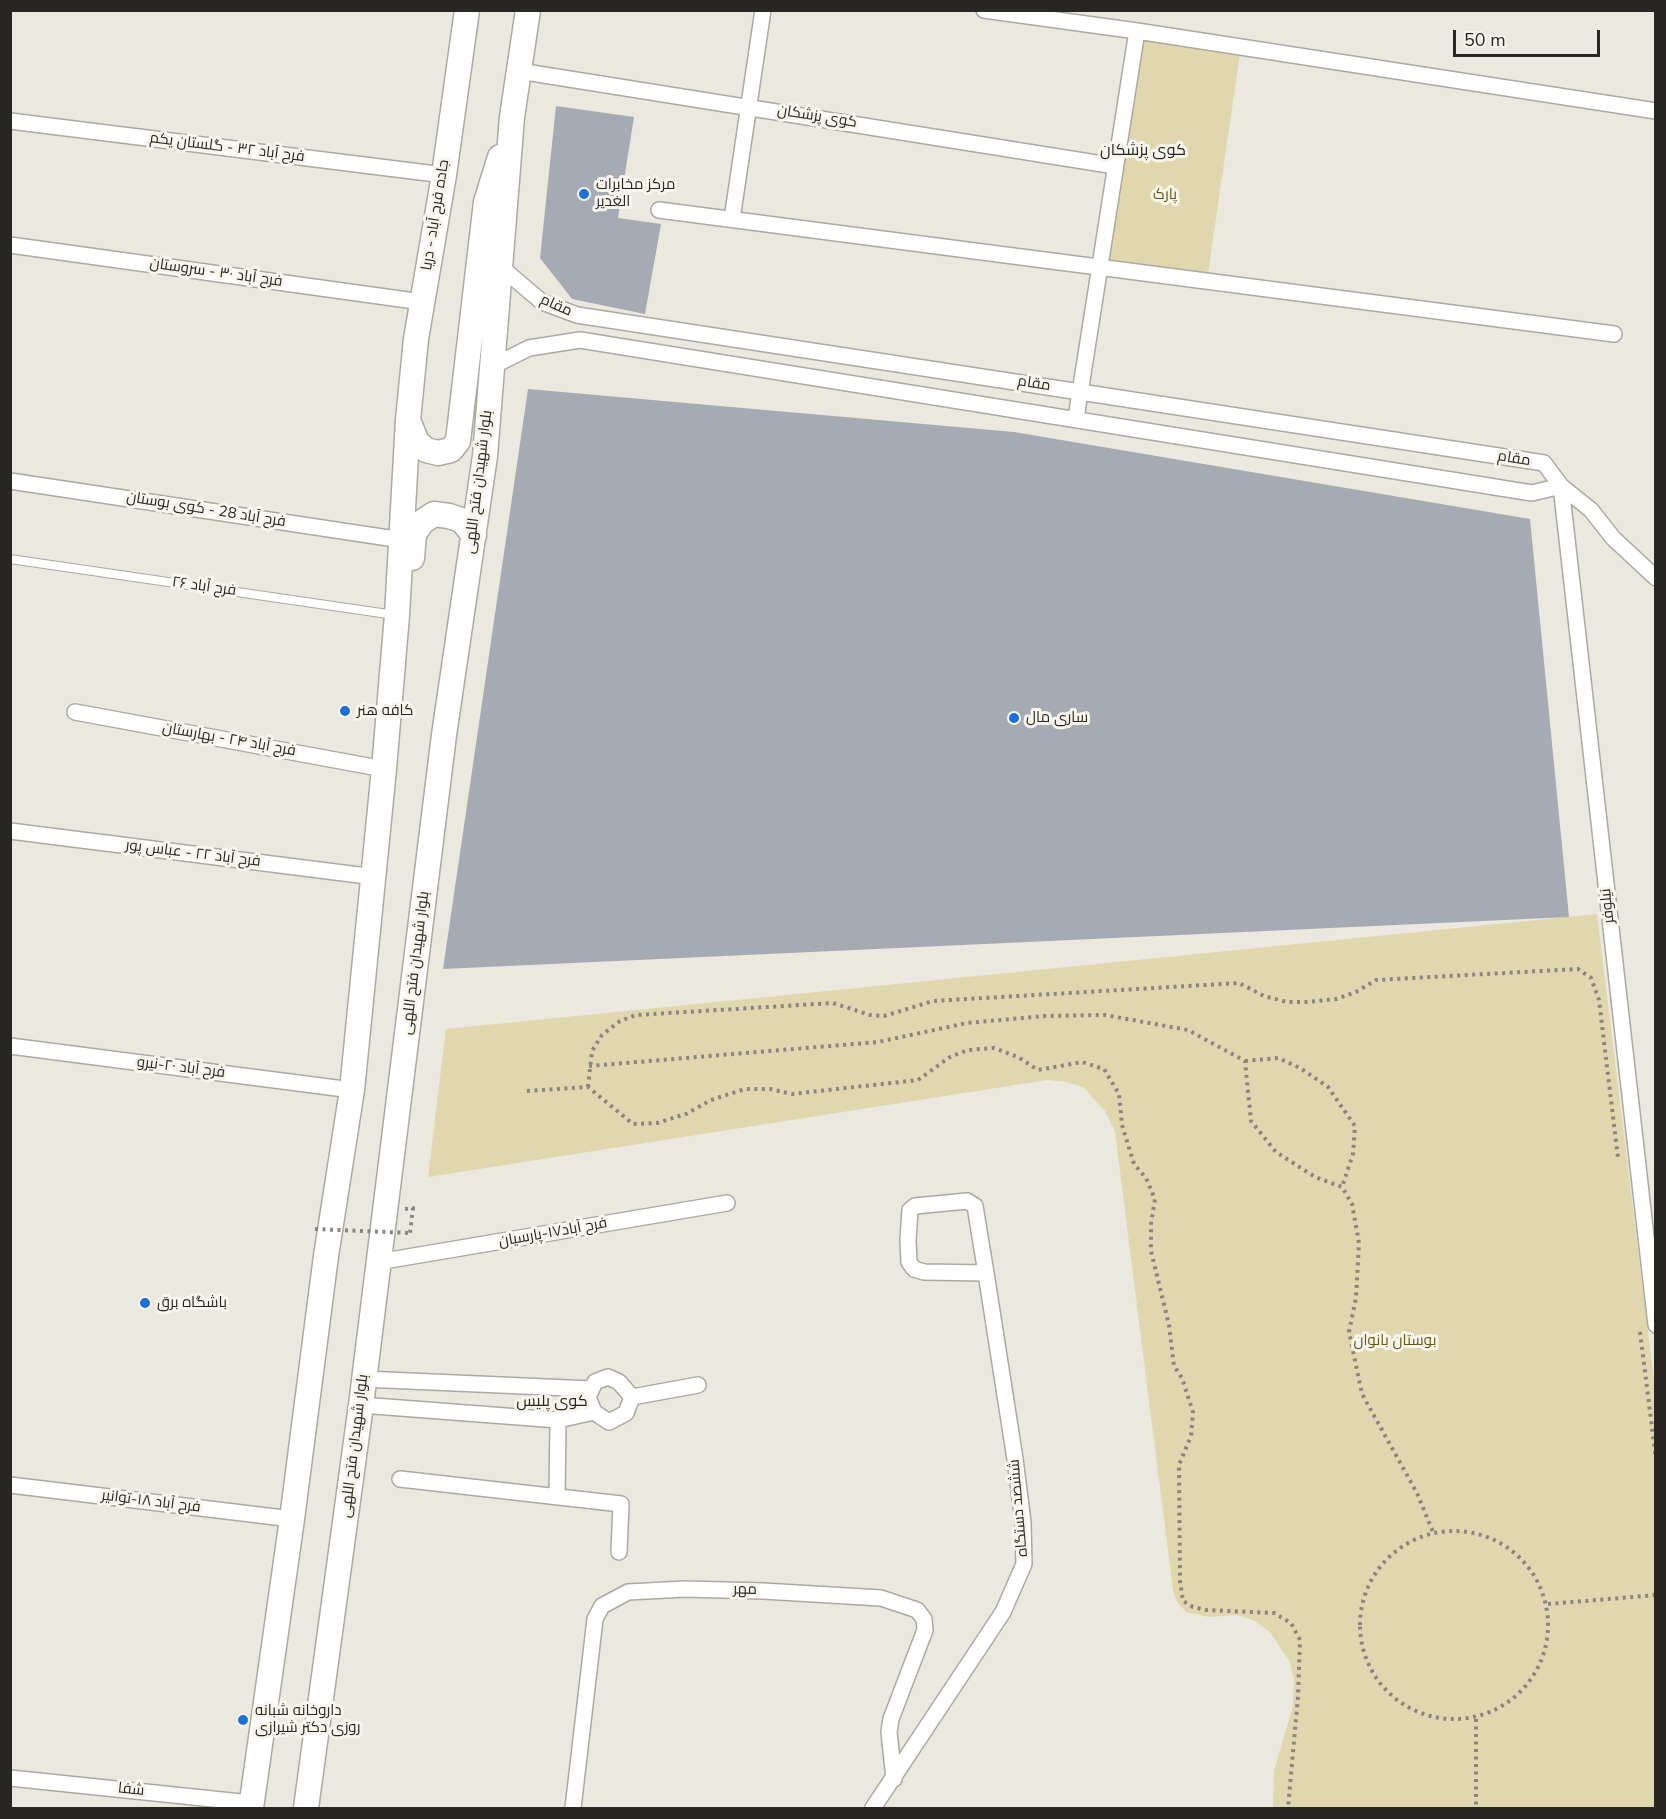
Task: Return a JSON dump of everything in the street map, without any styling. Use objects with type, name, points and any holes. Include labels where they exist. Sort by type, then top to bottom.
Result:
[{"type":"main road","name":"جاده فرح آباد - دریا","points":[[408,420],[422,302],[444,175],[466,10]]},
{"type":"main road","points":[[408,420],[417,442],[426,450],[438,453],[451,450],[458,441],[486,202],[512,117],[528,10]]},
{"type":"main road","name":"بلوار شهیدان فتح اللهی","points":[[306,1809],[361,1406],[444,735],[485,456],[491,367],[502,268],[512,117]]},
{"type":"main road","points":[[251,1806],[292,1519],[326,1256],[352,1090],[375,877],[397,615],[408,420]]},
{"type":"main road","points":[[390,691],[400,666],[414,534],[422,522],[434,514],[461,520],[474,535]]},
{"type":"street","points":[[732,219],[763,10]]},
{"type":"street","points":[[984,10],[1137,31],[1656,111]]},
{"type":"street","points":[[1076,418],[1137,31]]},
{"type":"street","name":"کوی پزشکان","points":[[519,71],[1115,166]]},
{"type":"street","name":"فرح آباد ۳۲ - گلستان یکم","points":[[10,121],[444,175]]},
{"type":"street","points":[[659,210],[1614,334]]},
{"type":"street","name":"فرح آباد ۳۰ - سروستان","points":[[10,245],[422,302]]},
{"type":"street","name":"مقام","points":[[491,367],[529,348],[580,340],[1532,493],[1561,486],[1544,464],[577,315],[542,303],[502,268]]},
{"type":"street","name":"فرح آباد 28 - کوی بوستان","points":[[10,481],[402,540]]},
{"type":"street","points":[[1561,486],[1591,510],[1613,538],[1644,570],[1656,578]]},
{"type":"street","name":"نیلوفر","points":[[1561,486],[1656,1325]]},
{"type":"street","name":"فرح آباد ۲۴ - بهارستان","points":[[75,712],[384,769]]},
{"type":"street","name":"فرح آباد ۲۲ - عباس پور","points":[[10,831],[375,877]]},
{"type":"street","name":"فرح آباد ۲۰-نیرو","points":[[10,1046],[352,1090]]},
{"type":"street","name":"ششصد دستگاه","points":[[873,1809],[1003,1612],[1024,1564],[1022,1511],[986,1273],[975,1206],[967,1201],[915,1206],[910,1210],[908,1251],[909,1262],[914,1269],[924,1272],[986,1273]]},
{"type":"street","name":"فرح آباد۱۷-پارسیان","points":[[378,1262],[727,1203]]},
{"type":"street","points":[[608,1377],[619,1382],[632,1397],[626,1413],[609,1422],[594,1412],[588,1397],[595,1382],[608,1377]]},
{"type":"street","points":[[364,1379],[591,1389]]},
{"type":"street","points":[[632,1397],[698,1386]]},
{"type":"street","points":[[361,1406],[558,1420],[594,1412]]},
{"type":"street","points":[[556,1497],[558,1420]]},
{"type":"street","points":[[400,1479],[621,1504],[619,1552]]},
{"type":"street","name":"فرح آباد ۱۸-توانیر","points":[[10,1485],[292,1519]]},
{"type":"street","name":"مهر","points":[[573,1809],[595,1618],[603,1606],[628,1592],[685,1589],[881,1598],[917,1610],[924,1619],[925,1630],[891,1719],[889,1732],[894,1779]]},
{"type":"street","name":"شفا","points":[[10,1778],[251,1806]]},
{"type":"lane","name":"فرح آباد ۲۶","points":[[10,558],[397,615]]},
{"type":"path","points":[[588,1087],[592,1052],[602,1035],[620,1021],[636,1015],[833,1003],[870,1015],[884,1016],[933,1001],[1239,983],[1264,996],[1287,1002],[1307,1002],[1336,999],[1356,992],[1376,980],[1578,969],[1591,978],[1599,1000],[1618,1163]]},
{"type":"path","points":[[589,1066],[878,1042],[967,1023],[1045,1016],[1105,1015],[1188,1029],[1245,1061],[1278,1058],[1300,1068],[1328,1087],[1355,1126],[1353,1154],[1341,1187]]},
{"type":"path","points":[[527,1091],[588,1087],[633,1124],[657,1123],[686,1114],[711,1100],[745,1089],[770,1089],[792,1094],[918,1080],[950,1057],[968,1050],[994,1048],[1018,1057],[1038,1071],[1083,1062],[1104,1069],[1119,1094],[1122,1125],[1134,1164],[1146,1178],[1155,1199],[1151,1224],[1151,1251],[1169,1324],[1174,1366],[1193,1412],[1191,1436],[1179,1465],[1180,1581],[1184,1601],[1193,1607],[1206,1610],[1274,1613],[1290,1623],[1300,1640],[1298,1696],[1288,1809]]},
{"type":"path","points":[[1245,1061],[1251,1121],[1276,1152],[1315,1177],[1341,1187],[1352,1204],[1359,1243],[1356,1298],[1349,1332],[1362,1394],[1417,1493],[1433,1532]]},
{"type":"path","points":[[315,1229],[410,1233],[413,1209]]},
{"type":"path","points":[[1640,1328],[1656,1459]]},
{"type":"path","points":[[1433,1532],[1483,1534],[1525,1560],[1548,1604],[1546,1654],[1541,1662],[1519,1696],[1476,1719],[1426,1717],[1384,1690],[1360,1646],[1362,1597],[1383,1563],[1389,1555],[1433,1532]]},
{"type":"path","points":[[1548,1604],[1656,1596]]},
{"type":"path","points":[[1476,1719],[1476,1809]]},
{"type":"green space","name":"پارک","points":[[1137,31],[1241,47],[1208,273],[1100,259]]},
{"type":"green space","name":"بوستان بانوان","points":[[1597,914],[1655,1389],[1655,1808],[1273,1808],[1274,1771],[1293,1706],[1294,1679],[1290,1662],[1270,1632],[1253,1620],[1237,1615],[1209,1617],[1186,1612],[1178,1603],[1173,1591],[1115,1131],[1105,1111],[1083,1087],[1047,1080],[428,1177],[446,1029]]},
{"type":"building","name":"مرکز مخابرات الغدیر","points":[[556,106],[634,117],[618,218],[661,224],[645,314],[572,299],[540,258]]},
{"type":"building","name":"ساری مال","points":[[528,389],[1014,432],[1530,519],[1569,917],[443,969]]},
{"type":"place","name":"مرکز مخابرات الغدیر","points":[[584,194]]},
{"type":"place","name":"کافه هنر","points":[[345,711]]},
{"type":"place","name":"ساری مال","points":[[1014,718]]},
{"type":"place","name":"باشگاه برق","points":[[145,1303]]},
{"type":"place","name":"داروخانه شبانه روزی دکتر شیرازی","points":[[243,1720]]},
{"type":"district","name":"کوی پزشکان","points":[[1143,151]]},
{"type":"district","name":"کوی پلیس","points":[[552,1402]]}]
